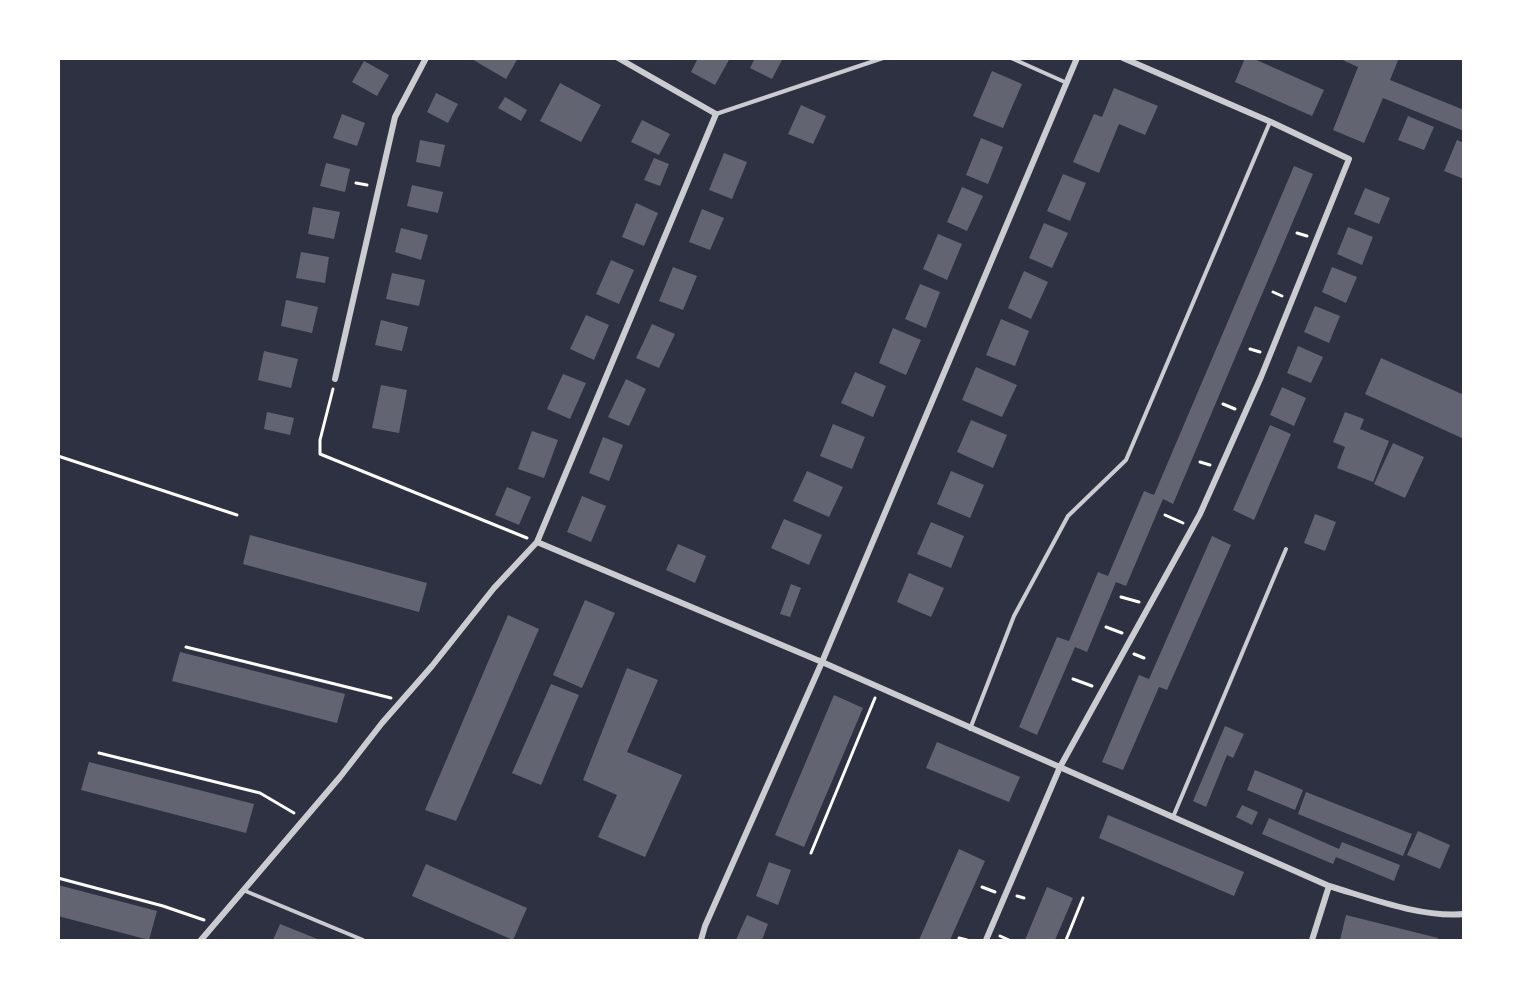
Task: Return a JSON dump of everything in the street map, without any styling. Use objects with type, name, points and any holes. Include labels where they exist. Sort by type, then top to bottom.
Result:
[{"type":"street","points":[[335,380],[350,306],[395,117],[426,58]]},
{"type":"street","points":[[201,940],[432,666],[494,588],[537,542],[716,114],[618,58]]},
{"type":"street","points":[[701,940],[705,926],[822,662],[1077,58]]},
{"type":"street","points":[[986,940],[1060,767],[1193,527],[1261,376],[1349,159],[1271,122],[1123,58]]},
{"type":"street","points":[[537,542],[822,662],[1329,886],[1386,903],[1447,915],[1464,914]]},
{"type":"street","points":[[1312,940],[1329,886]]},
{"type":"lane","points":[[716,114],[883,58]]},
{"type":"lane","points":[[1011,58],[1067,83]]},
{"type":"lane","points":[[970,729],[1014,616],[1068,516],[1126,460],[1271,122]]},
{"type":"lane","points":[[1173,817],[1286,549]]},
{"type":"lane","points":[[243,890],[363,940]]},
{"type":"path","points":[[335,380],[320,440],[320,454],[537,542]]},
{"type":"path","points":[[58,456],[237,515]]},
{"type":"path","points":[[1165,515],[1193,527]]},
{"type":"path","points":[[1121,597],[1149,605]]},
{"type":"path","points":[[1106,627],[1132,636]]},
{"type":"path","points":[[186,647],[401,700]]},
{"type":"path","points":[[1073,679],[1103,690]]},
{"type":"path","points":[[811,853],[879,688]]},
{"type":"path","points":[[99,753],[260,793],[304,819]]},
{"type":"path","points":[[58,878],[163,906],[214,924]]},
{"type":"path","points":[[1066,940],[1083,898]]},
{"type":"path","points":[[959,938],[967,940]]},
{"type":"building","points":[[470,58],[518,58],[506,79]]},
{"type":"building","points":[[698,58],[730,58],[715,85],[691,72]]},
{"type":"building","points":[[755,58],[783,58],[772,79],[750,68]]},
{"type":"building","points":[[1245,58],[1252,58],[1324,90],[1312,116],[1235,82]]},
{"type":"building","points":[[1338,58],[1399,58],[1390,80],[1464,110],[1464,131],[1383,98],[1364,143],[1333,130],[1358,67]]},
{"type":"building","points":[[364,61],[389,75],[377,96],[352,82]]},
{"type":"building","points":[[992,71],[1022,84],[1003,128],[973,116]]},
{"type":"building","points":[[560,83],[601,105],[581,142],[540,121]]},
{"type":"building","points":[[1114,88],[1158,106],[1145,135],[1119,124],[1099,173],[1073,162],[1094,114],[1102,117]]},
{"type":"building","points":[[436,93],[458,104],[448,123],[427,112]]},
{"type":"building","points":[[505,97],[527,110],[521,121],[498,108]]},
{"type":"building","points":[[801,105],[826,116],[813,144],[788,134]]},
{"type":"building","points":[[342,114],[365,123],[357,146],[333,138]]},
{"type":"building","points":[[1408,116],[1434,127],[1424,150],[1398,140]]},
{"type":"building","points":[[642,120],[670,134],[659,155],[631,142]]},
{"type":"building","points":[[981,138],[1003,147],[988,184],[966,175]]},
{"type":"building","points":[[420,140],[445,145],[440,167],[416,162]]},
{"type":"building","points":[[1457,140],[1464,143],[1464,179],[1444,171]]},
{"type":"building","points":[[724,153],[747,162],[732,199],[709,190]]},
{"type":"building","points":[[654,158],[669,164],[660,186],[644,180]]},
{"type":"building","points":[[326,163],[350,169],[345,192],[320,186]]},
{"type":"building","points":[[1294,166],[1313,174],[1173,504],[1163,499],[1126,586],[1116,582],[1087,652],[1075,647],[1037,735],[1019,727],[1057,637],[1069,641],[1098,572],[1108,576],[1144,491],[1154,495]]},
{"type":"building","points":[[1063,174],[1086,183],[1070,221],[1047,211]]},
{"type":"building","points":[[412,185],[443,192],[438,213],[407,206]]},
{"type":"building","points":[[962,187],[983,196],[967,231],[947,222]]},
{"type":"building","points":[[1365,188],[1390,198],[1379,224],[1354,214]]},
{"type":"building","points":[[636,203],[658,213],[644,246],[622,237]]},
{"type":"building","points":[[313,207],[340,212],[334,239],[308,234]]},
{"type":"building","points":[[702,209],[724,218],[710,250],[689,242]]},
{"type":"building","points":[[1044,223],[1068,233],[1052,268],[1029,258]]},
{"type":"building","points":[[1348,227],[1373,237],[1362,265],[1337,254]]},
{"type":"building","points":[[401,228],[428,235],[421,260],[395,252]]},
{"type":"building","points":[[938,234],[962,244],[947,280],[923,269]]},
{"type":"building","points":[[301,252],[329,257],[325,283],[296,278]]},
{"type":"building","points":[[611,260],[634,270],[619,304],[596,294]]},
{"type":"building","points":[[673,267],[697,276],[683,310],[659,301]]},
{"type":"building","points":[[1332,267],[1357,277],[1346,303],[1322,292]]},
{"type":"building","points":[[1024,271],[1048,282],[1031,319],[1008,308]]},
{"type":"building","points":[[392,273],[425,280],[419,306],[386,299]]},
{"type":"building","points":[[920,284],[940,292],[926,328],[905,319]]},
{"type":"building","points":[[286,300],[318,307],[312,333],[281,326]]},
{"type":"building","points":[[1315,306],[1340,316],[1329,343],[1304,332]]},
{"type":"building","points":[[586,315],[609,325],[594,360],[570,349]]},
{"type":"building","points":[[1001,319],[1029,331],[1015,366],[986,355]]},
{"type":"building","points":[[381,320],[408,327],[402,351],[375,345]]},
{"type":"building","points":[[652,324],[675,334],[659,368],[636,358]]},
{"type":"building","points":[[893,328],[921,340],[906,375],[879,363]]},
{"type":"building","points":[[1298,346],[1323,357],[1311,383],[1287,373]]},
{"type":"building","points":[[264,351],[298,359],[291,388],[258,380]]},
{"type":"building","points":[[1381,358],[1464,395],[1464,439],[1365,394]]},
{"type":"building","points":[[976,367],[1017,385],[1002,417],[962,400]]},
{"type":"building","points":[[855,372],[886,386],[873,417],[841,403]]},
{"type":"building","points":[[563,374],[586,383],[570,419],[547,409]]},
{"type":"building","points":[[626,379],[646,389],[629,426],[608,417]]},
{"type":"building","points":[[381,385],[407,390],[399,433],[372,428]]},
{"type":"building","points":[[1282,387],[1306,398],[1294,426],[1270,415]]},
{"type":"building","points":[[267,412],[294,418],[290,435],[264,429]]},
{"type":"building","points":[[1345,412],[1364,419],[1360,429],[1389,441],[1373,482],[1337,468],[1345,447],[1333,442]]},
{"type":"building","points":[[971,420],[1007,435],[993,468],[957,452]]},
{"type":"building","points":[[833,424],[865,437],[852,469],[820,456]]},
{"type":"building","points":[[1270,425],[1291,434],[1254,520],[1233,510]]},
{"type":"building","points":[[532,431],[558,440],[544,478],[518,469]]},
{"type":"building","points":[[603,437],[623,445],[609,481],[589,473]]},
{"type":"building","points":[[1393,443],[1424,457],[1405,498],[1374,484]]},
{"type":"building","points":[[807,471],[843,487],[829,517],[793,501]]},
{"type":"building","points":[[951,471],[984,485],[970,518],[937,504]]},
{"type":"building","points":[[507,487],[531,497],[519,525],[495,515]]},
{"type":"building","points":[[582,496],[606,506],[591,542],[567,532]]},
{"type":"building","points":[[1315,514],[1336,522],[1325,551],[1304,543]]},
{"type":"building","points":[[784,519],[822,535],[809,565],[771,548]]},
{"type":"building","points":[[931,522],[964,536],[951,568],[917,554]]},
{"type":"building","points":[[250,535],[427,583],[419,612],[243,564]]},
{"type":"building","points":[[1212,536],[1231,545],[1167,690],[1159,687],[1123,770],[1102,762],[1139,675],[1149,679]]},
{"type":"building","points":[[678,544],[706,556],[695,583],[666,570]]},
{"type":"building","points":[[909,573],[944,588],[931,617],[897,602]]},
{"type":"building","points":[[791,584],[801,588],[790,617],[780,614]]},
{"type":"building","points":[[585,600],[615,613],[582,688],[553,675]]},
{"type":"building","points":[[508,615],[539,629],[456,821],[425,810]]},
{"type":"building","points":[[180,652],[345,694],[337,723],[172,681]]},
{"type":"building","points":[[627,668],[658,680],[627,752],[682,775],[645,857],[598,837],[617,795],[583,780]]},
{"type":"building","points":[[551,684],[579,695],[541,785],[512,773]]},
{"type":"building","points":[[834,695],[863,708],[804,847],[775,835]]},
{"type":"building","points":[[1225,726],[1244,734],[1233,758],[1227,755],[1206,807],[1193,801]]},
{"type":"building","points":[[937,742],[1020,777],[1009,802],[926,768]]},
{"type":"building","points":[[89,762],[254,804],[246,833],[81,790]]},
{"type":"building","points":[[1255,770],[1303,790],[1295,810],[1247,790]]},
{"type":"building","points":[[1306,792],[1412,834],[1403,856],[1298,814]]},
{"type":"building","points":[[1242,805],[1258,812],[1252,825],[1236,817]]},
{"type":"building","points":[[1108,815],[1244,872],[1234,896],[1099,838]]},
{"type":"building","points":[[1269,818],[1339,849],[1342,842],[1400,865],[1394,881],[1336,857],[1333,864],[1262,834]]},
{"type":"building","points":[[1418,831],[1450,845],[1440,869],[1407,855]]},
{"type":"building","points":[[959,849],[985,861],[950,940],[919,940]]},
{"type":"building","points":[[769,862],[791,870],[778,905],[756,896]]},
{"type":"building","points":[[426,864],[527,908],[513,940],[412,896]]},
{"type":"building","points":[[58,885],[157,911],[149,940],[58,916]]},
{"type":"building","points":[[1047,887],[1073,898],[1055,940],[1025,940]]},
{"type":"building","points":[[747,915],[768,924],[762,940],[736,940]]},
{"type":"building","points":[[1346,915],[1438,938],[1437,940],[1340,940]]},
{"type":"building","points":[[280,924],[320,940],[273,940]]}]
